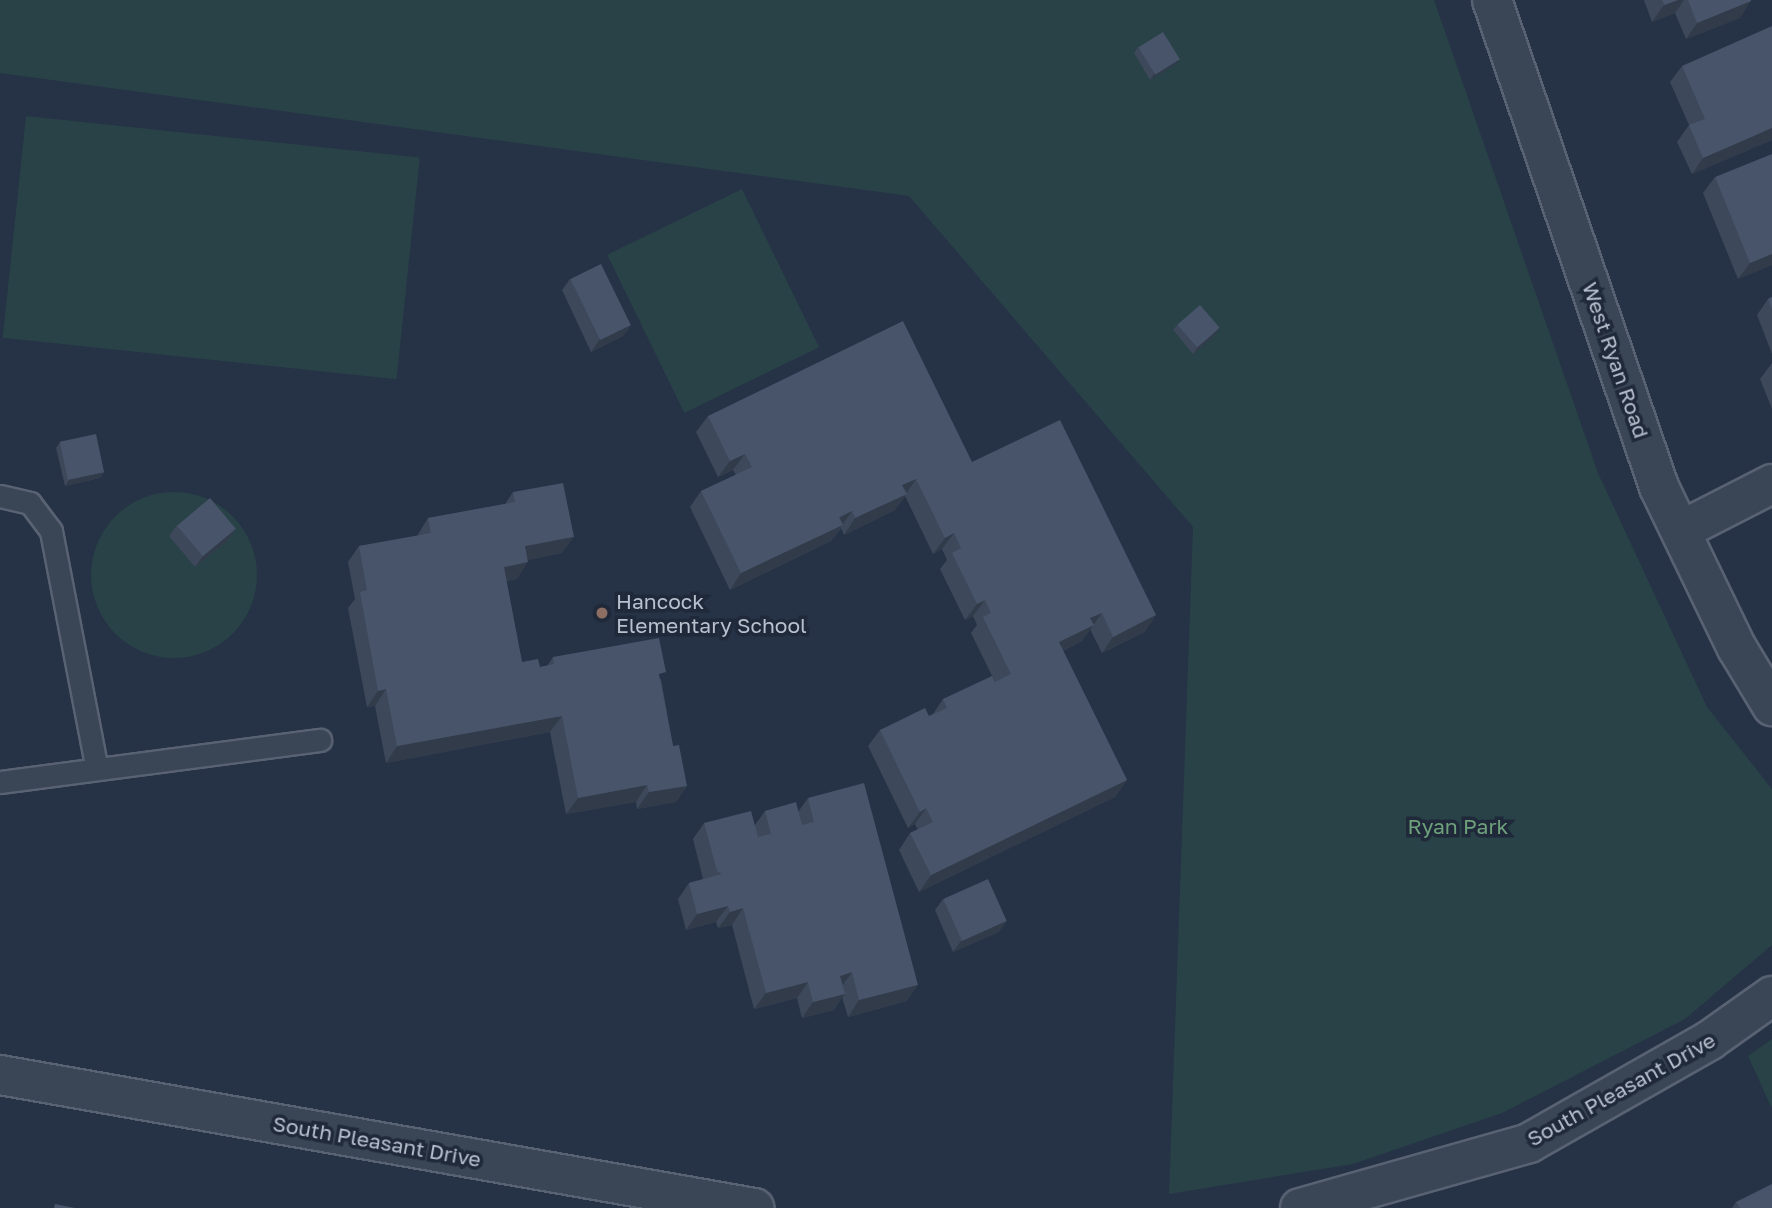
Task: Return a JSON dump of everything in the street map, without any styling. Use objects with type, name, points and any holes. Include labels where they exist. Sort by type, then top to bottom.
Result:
[{"type":"street","name":"West Ryan Road","points":[[1492,0],[1660,487],[1737,648],[1772,706]]},
{"type":"street","points":[[1682,530],[1772,484]]},
{"type":"street","name":"South Pleasant Drive","points":[[1300,1208],[1529,1143],[1710,1040],[1772,996]]},
{"type":"street","name":"South Pleasant Drive","points":[[0,1075],[754,1208]]},
{"type":"lane","points":[[0,496],[30,503],[51,531],[97,769]]},
{"type":"lane","points":[[0,782],[320,740]]},
{"type":"green space","name":"Ryan Park","points":[[0,0],[1434,0],[1598,473],[1707,707],[1772,789],[1772,945],[1685,1019],[1502,1113],[1353,1164],[1169,1194],[1193,527],[909,196],[0,73]]},
{"type":"green space","points":[[26,116],[420,157],[397,379],[3,338]]},
{"type":"green space","points":[[742,189],[819,347],[684,413],[607,255]]},
{"type":"green space","points":[[174,492],[206,498],[233,516],[251,543],[257,575],[251,607],[233,634],[206,652],[174,658],[142,652],[115,634],[97,607],[91,575],[97,543],[115,516],[142,498]]},
{"type":"green space","points":[[1772,1039],[1772,1106],[1771,1107],[1748,1056]]},
{"type":"building","points":[[1662,0],[1678,0],[1664,5]]},
{"type":"building","points":[[1688,0],[1751,0],[1751,1],[1697,23]]},
{"type":"building","points":[[1772,26],[1772,128],[1703,158],[1689,125],[1705,119],[1682,66]]},
{"type":"building","points":[[1163,32],[1180,59],[1155,75],[1138,47]]},
{"type":"building","points":[[1772,154],[1772,254],[1750,263],[1715,177]]},
{"type":"building","points":[[601,264],[631,325],[600,340],[570,279]]},
{"type":"building","points":[[1200,305],[1220,328],[1197,347],[1177,325]]},
{"type":"building","points":[[903,321],[972,462],[1060,420],[1156,615],[1113,637],[1102,613],[1090,618],[1094,625],[1059,642],[1127,780],[931,875],[910,833],[933,822],[926,808],[920,812],[880,730],[925,708],[929,716],[947,708],[943,699],[992,676],[995,682],[1011,674],[983,617],[991,613],[985,600],[977,604],[952,553],[961,548],[954,533],[945,538],[916,479],[902,485],[907,494],[855,518],[852,511],[839,517],[843,525],[741,573],[701,491],[752,467],[745,454],[730,461],[708,416]]},
{"type":"building","points":[[96,434],[104,472],[68,480],[60,442]]},
{"type":"building","points":[[563,483],[574,537],[525,546],[528,562],[504,567],[522,662],[538,659],[540,667],[554,664],[553,657],[659,638],[666,672],[659,674],[673,746],[679,745],[687,786],[649,792],[647,785],[578,798],[562,716],[397,746],[386,689],[378,691],[360,592],[367,590],[359,546],[431,533],[428,518],[515,502],[513,492]]},
{"type":"building","points":[[210,498],[236,529],[203,556],[177,526]]},
{"type":"building","points":[[864,783],[918,985],[859,1000],[852,972],[840,976],[845,994],[813,1002],[808,982],[766,993],[743,908],[730,912],[728,906],[697,914],[689,883],[722,874],[717,871],[704,823],[751,811],[758,837],[771,834],[765,811],[796,802],[802,825],[814,822],[808,798]]},
{"type":"building","points":[[988,879],[1007,921],[962,941],[943,899]]},
{"type":"building","points":[[1772,1184],[1772,1208],[1740,1208],[1736,1202]]},
{"type":"building","points":[[55,1204],[75,1208],[54,1208]]},
{"type":"place","name":"Hancock Elementary School","points":[[602,613]]}]
